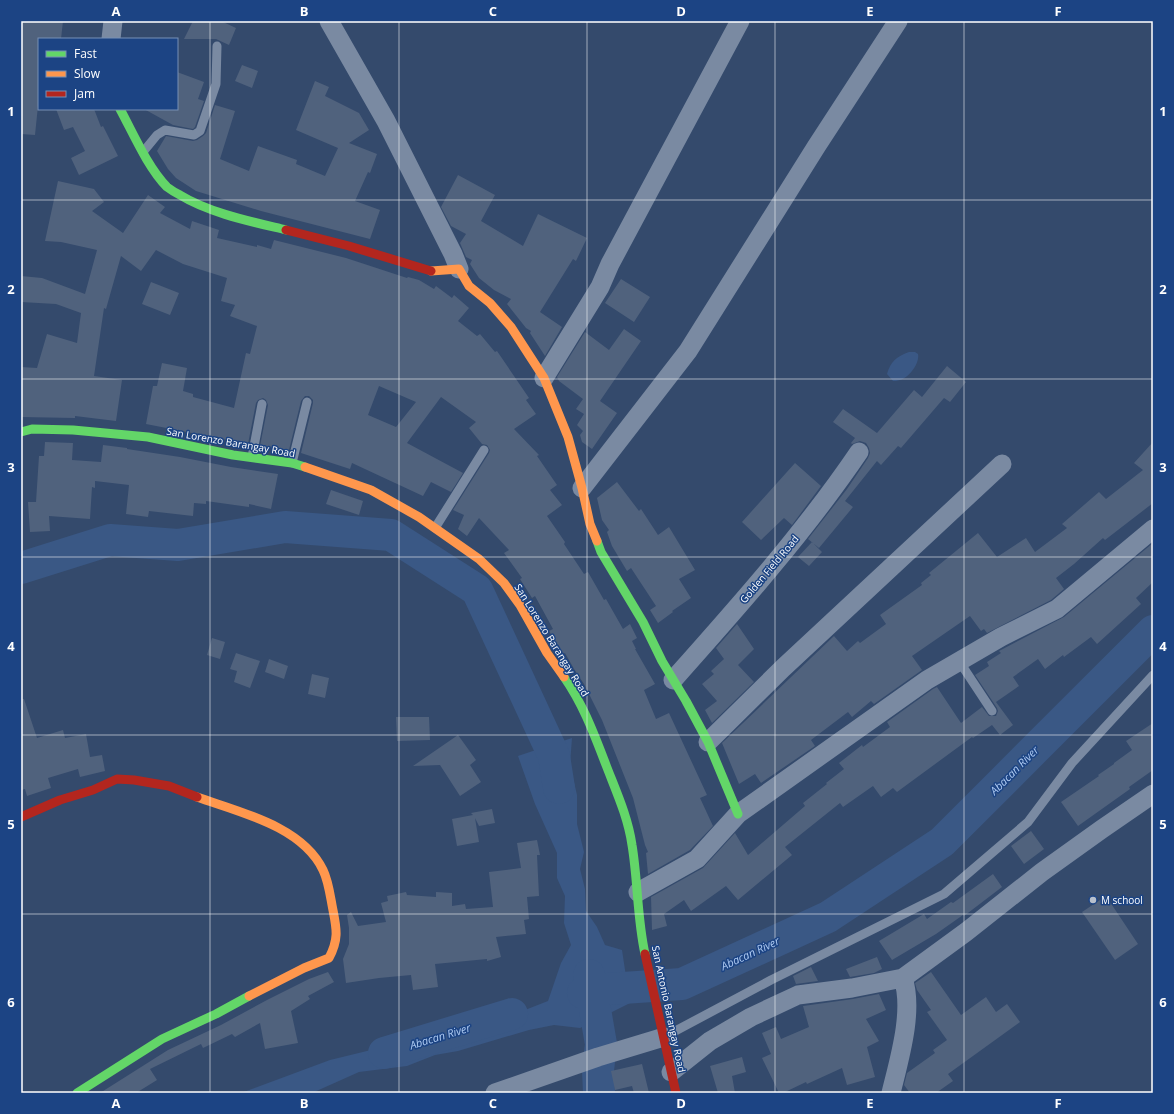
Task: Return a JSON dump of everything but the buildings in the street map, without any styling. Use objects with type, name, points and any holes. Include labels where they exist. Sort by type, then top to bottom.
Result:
[{"type":"street","points":[[111,38],[113,21]]},
{"type":"street","points":[[330,21],[386,121],[453,254],[459,269],[469,286],[490,303],[511,327],[544,378],[568,437],[590,524],[601,552],[642,622],[708,742],[738,814]]},
{"type":"street","points":[[544,378],[600,287],[617,251],[740,21]]},
{"type":"street","points":[[582,488],[688,351],[816,147],[898,21]]},
{"type":"street","points":[[121,110],[158,176],[168,188],[191,202],[244,220],[349,246],[432,271],[459,269]]},
{"type":"street","name":"San Lorenzo Barangay Road","points":[[21,432],[32,429],[73,430],[148,437],[218,452],[292,464],[371,490],[419,517],[479,559],[504,583],[520,605],[547,653],[573,690],[590,725],[622,803],[632,844],[638,892],[640,931]]},
{"type":"street","name":"Golden Field Road","points":[[673,680],[793,541],[844,475],[859,452]]},
{"type":"street","points":[[708,742],[783,668],[1002,464]]},
{"type":"street","points":[[638,892],[697,858],[738,814],[928,680],[1001,637],[1057,609],[1153,529]]},
{"type":"street","points":[[21,817],[60,800],[93,790],[117,779],[134,780],[169,786],[271,823],[291,835],[311,853],[323,870],[331,899],[337,930],[335,946],[328,958],[268,986],[216,1014],[162,1039],[77,1093]]},
{"type":"street","points":[[671,1072],[710,1041],[751,1017],[798,995],[852,988],[902,978],[966,932],[1042,872],[1153,794]]},
{"type":"street","name":"San Antonio Barangay Road","points":[[640,931],[676,1093]]},
{"type":"street","points":[[891,1093],[906,1016],[906,988],[902,978]]},
{"type":"street","points":[[495,1093],[663,1031]]},
{"type":"lane","points":[[143,152],[157,135],[165,130],[194,135],[200,131],[216,84],[217,46]]},
{"type":"lane","points":[[292,464],[307,402]]},
{"type":"lane","points":[[252,457],[262,404]]},
{"type":"lane","points":[[435,528],[484,450]]},
{"type":"lane","points":[[959,661],[992,712]]},
{"type":"lane","points":[[663,1031],[771,980],[944,894],[1028,822],[1072,763],[1153,675]]},
{"type":"water","points":[[909,352],[915,352],[918,354],[916,366],[903,379],[893,381],[887,374],[890,366],[897,358]]},
{"type":"water","points":[[572,738],[570,765],[577,795],[577,824],[584,852],[580,869],[585,889],[586,911],[597,927],[605,945],[622,950],[630,1003],[580,1028],[554,1025],[529,1030],[458,1051],[435,1055],[407,1066],[359,1072],[312,1093],[241,1093],[330,1060],[371,1050],[451,1035],[492,1017],[525,1010],[548,1001],[561,963],[571,945],[564,923],[565,896],[557,878],[557,853],[535,804],[518,756]]},
{"type":"waterway","points":[[21,568],[110,540],[178,545],[285,527],[391,535],[477,590],[554,756],[559,788]]},
{"type":"waterway","name":"Abacan River","points":[[583,993],[593,990],[682,984],[828,917],[942,842],[1153,631]]},
{"type":"waterway","points":[[589,975],[601,1044],[598,1070],[599,1093]]},
{"type":"waterway","name":"Abacan River","points":[[384,1053],[512,1014]]},
{"type":"traffic: fast","points":[[121,110],[153,170],[167,187],[204,207],[286,230]]},
{"type":"traffic: fast","points":[[21,432],[32,429],[73,430],[148,437],[233,455],[292,463],[305,467]]},
{"type":"traffic: fast","points":[[597,541],[601,552],[643,622],[662,661],[708,742],[738,814]]},
{"type":"traffic: fast","points":[[564,677],[577,698],[592,731],[618,794],[628,824],[634,859],[640,927],[645,954]]},
{"type":"traffic: fast","points":[[77,1093],[162,1039],[216,1014],[249,996]]},
{"type":"traffic: slow","points":[[431,271],[459,269],[469,286],[490,303],[511,327],[544,378],[568,437],[590,524],[597,541]]},
{"type":"traffic: slow","points":[[305,467],[371,490],[419,517],[479,559],[504,583],[520,605],[547,653],[564,677]]},
{"type":"traffic: slow","points":[[197,797],[250,815],[285,832],[300,842],[313,855],[323,870],[328,883],[336,932],[335,944],[329,958],[304,968],[249,996]]},
{"type":"traffic: jam","points":[[286,230],[349,246],[431,271]]},
{"type":"traffic: jam","points":[[21,817],[60,800],[93,790],[117,779],[134,780],[169,786],[197,797]]},
{"type":"traffic: jam","points":[[645,954],[676,1093]]},
{"type":"place","name":"M school","points":[[1093,900]]}]
